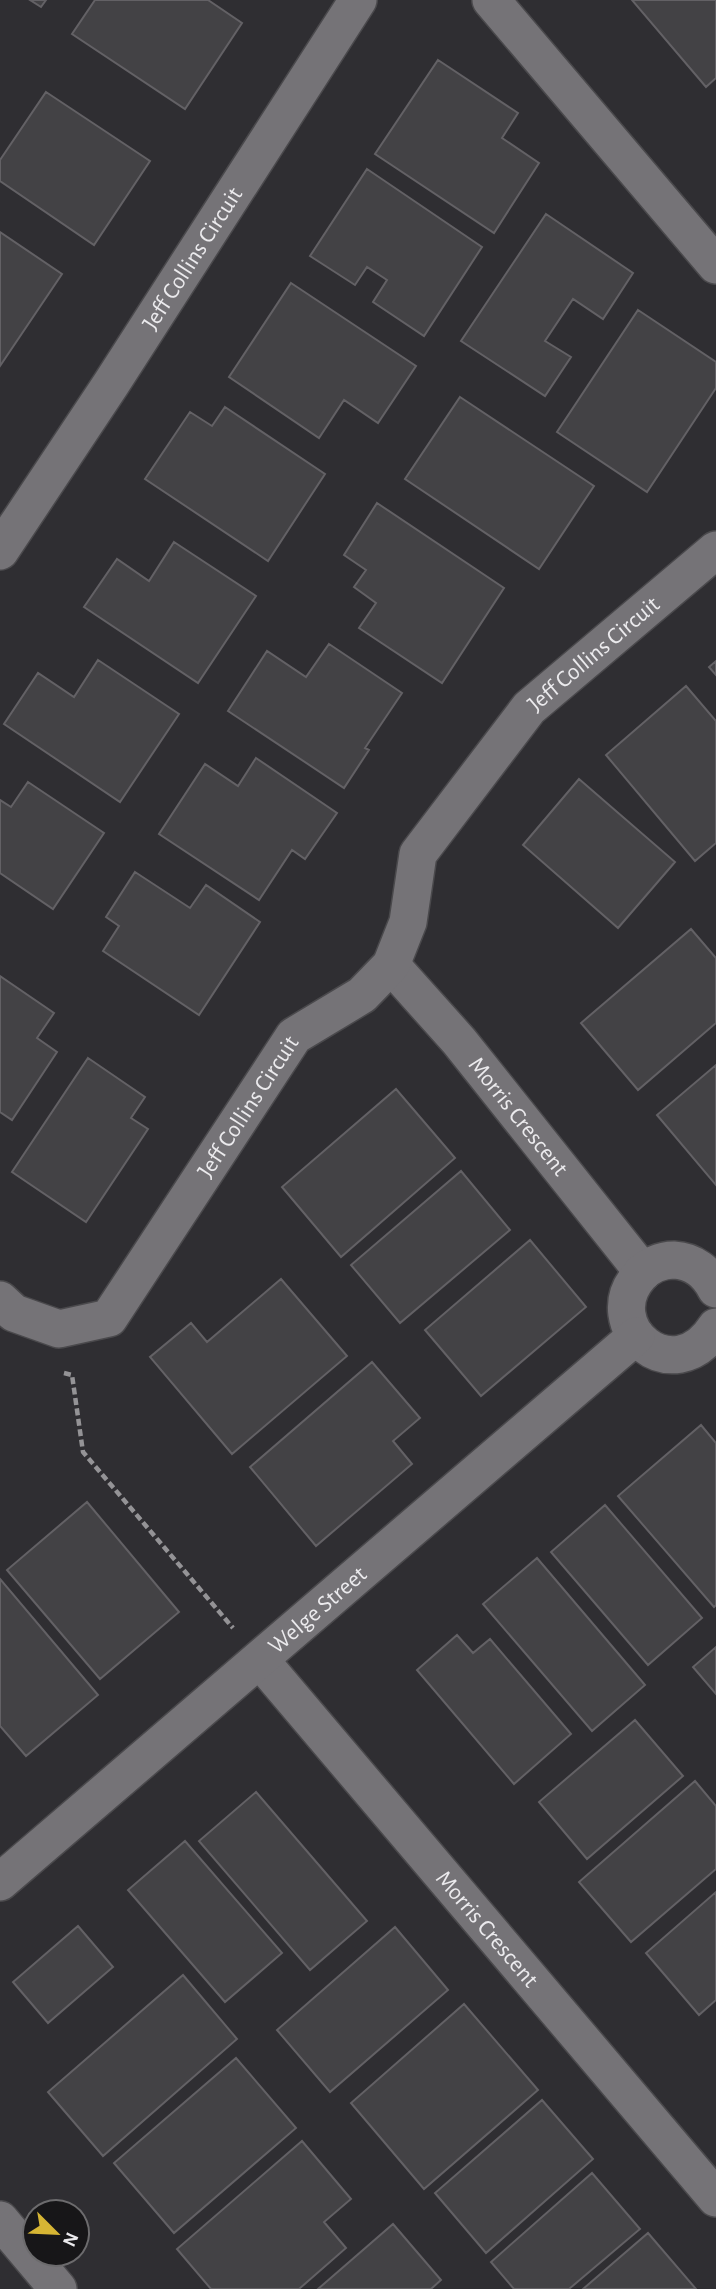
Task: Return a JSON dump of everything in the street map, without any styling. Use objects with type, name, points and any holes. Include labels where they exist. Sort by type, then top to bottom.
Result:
[{"type":"street","name":"Jeff Collins Circuit","points":[[0,551],[358,0]]},
{"type":"street","points":[[491,0],[716,265]]},
{"type":"street","name":"Jeff Collins Circuit","points":[[0,1300],[14,1313],[59,1329],[109,1318],[294,1036],[362,995],[391,965],[408,922],[418,855],[529,708],[716,550]]},
{"type":"street","name":"Morris Crescent","points":[[391,965],[459,1041],[643,1272]]},
{"type":"street","points":[[712,1343],[682,1354],[666,1355],[652,1350],[636,1336],[626,1313],[633,1283],[656,1263],[672,1260],[687,1262],[701,1269],[715,1282]]},
{"type":"street","name":"Welge Street","points":[[0,1882],[636,1336]]},
{"type":"street","name":"Morris Crescent","points":[[260,1660],[716,2198]]},
{"type":"street","points":[[0,2220],[58,2289]]},
{"type":"path","points":[[60,1371],[72,1375],[83,1452],[260,1660]]},
{"type":"building","points":[[30,0],[46,0],[41,7]]},
{"type":"building","points":[[95,0],[208,0],[242,23],[185,109],[72,34]]},
{"type":"building","points":[[632,0],[716,0],[716,78],[706,87]]},
{"type":"building","points":[[438,60],[518,113],[502,138],[539,163],[494,233],[375,154]]},
{"type":"building","points":[[46,92],[150,161],[94,245],[0,181],[0,160]]},
{"type":"building","points":[[367,169],[482,247],[424,336],[373,302],[387,280],[367,267],[355,285],[310,256]]},
{"type":"building","points":[[546,214],[633,273],[603,319],[573,299],[545,341],[571,357],[545,396],[461,341]]},
{"type":"building","points":[[0,232],[62,274],[0,366]]},
{"type":"building","points":[[291,283],[416,366],[378,423],[344,400],[319,438],[229,377]]},
{"type":"building","points":[[638,310],[716,362],[716,388],[647,492],[557,432]]},
{"type":"building","points":[[460,397],[594,486],[539,569],[405,479]]},
{"type":"building","points":[[225,407],[325,474],[268,561],[145,479],[190,412],[212,426]]},
{"type":"building","points":[[377,503],[504,588],[442,683],[359,628],[376,603],[354,587],[366,570],[344,555]]},
{"type":"building","points":[[174,542],[256,596],[198,683],[84,607],[117,559],[149,581]]},
{"type":"building","points":[[329,644],[402,693],[365,748],[369,750],[344,788],[228,711],[267,651],[306,677]]},
{"type":"building","points":[[98,660],[179,714],[120,802],[4,724],[38,673],[74,697]]},
{"type":"building","points":[[716,661],[716,675],[709,667]]},
{"type":"building","points":[[686,686],[716,721],[716,843],[695,861],[606,755]]},
{"type":"building","points":[[256,758],[337,813],[305,859],[292,850],[259,900],[159,834],[205,764],[238,786]]},
{"type":"building","points":[[579,779],[675,862],[618,928],[523,845]]},
{"type":"building","points":[[28,782],[104,833],[53,909],[0,873],[0,800],[11,807]]},
{"type":"building","points":[[135,872],[190,908],[206,885],[260,922],[199,1015],[103,951],[119,926],[106,917]]},
{"type":"building","points":[[691,929],[716,958],[716,1023],[638,1090],[581,1023]]},
{"type":"building","points":[[0,976],[54,1013],[37,1038],[57,1052],[12,1120],[0,1112]]},
{"type":"building","points":[[88,1058],[145,1097],[131,1118],[148,1129],[86,1222],[12,1172]]},
{"type":"building","points":[[716,1065],[716,1185],[657,1115]]},
{"type":"building","points":[[396,1089],[455,1158],[341,1257],[282,1187]]},
{"type":"building","points":[[461,1171],[510,1230],[400,1323],[351,1265]]},
{"type":"building","points":[[530,1240],[586,1307],[481,1396],[425,1330]]},
{"type":"building","points":[[281,1279],[347,1356],[232,1454],[150,1357],[191,1323],[207,1342]]},
{"type":"building","points":[[372,1362],[420,1418],[393,1441],[412,1464],[316,1546],[250,1467]]},
{"type":"building","points":[[701,1425],[716,1443],[714,1607],[618,1496]]},
{"type":"building","points":[[87,1502],[179,1612],[100,1679],[7,1570]]},
{"type":"building","points":[[605,1505],[702,1618],[648,1665],[551,1552]]},
{"type":"building","points":[[537,1558],[645,1685],[592,1731],[483,1604]]},
{"type":"building","points":[[0,1579],[98,1695],[26,1756],[0,1726]]},
{"type":"building","points":[[457,1635],[473,1653],[490,1639],[571,1734],[514,1784],[417,1670]]},
{"type":"building","points":[[716,1647],[716,1694],[693,1667]]},
{"type":"building","points":[[635,1720],[683,1776],[587,1859],[539,1802]]},
{"type":"building","points":[[695,1781],[716,1806],[716,1869],[631,1942],[579,1882]]},
{"type":"building","points":[[256,1792],[367,1921],[310,1970],[199,1841]]},
{"type":"building","points":[[185,1841],[282,1953],[225,2002],[128,1890]]},
{"type":"building","points":[[716,1892],[716,2000],[699,2015],[646,1953]]},
{"type":"building","points":[[78,1926],[113,1967],[48,2023],[13,1982]]},
{"type":"building","points":[[395,1927],[448,1990],[330,2092],[277,2030]]},
{"type":"building","points":[[183,1975],[237,2039],[103,2156],[48,2092]]},
{"type":"building","points":[[464,2004],[538,2090],[424,2189],[351,2103]]},
{"type":"building","points":[[236,2058],[296,2128],[174,2233],[114,2163]]},
{"type":"building","points":[[542,2100],[593,2159],[486,2253],[435,2193]]},
{"type":"building","points":[[302,2141],[351,2199],[324,2222],[346,2248],[299,2289],[211,2289],[177,2249]]},
{"type":"building","points":[[592,2173],[640,2229],[569,2289],[514,2289],[491,2262]]},
{"type":"building","points":[[393,2224],[441,2280],[431,2289],[318,2289]]},
{"type":"building","points":[[648,2233],[696,2289],[583,2289]]}]
